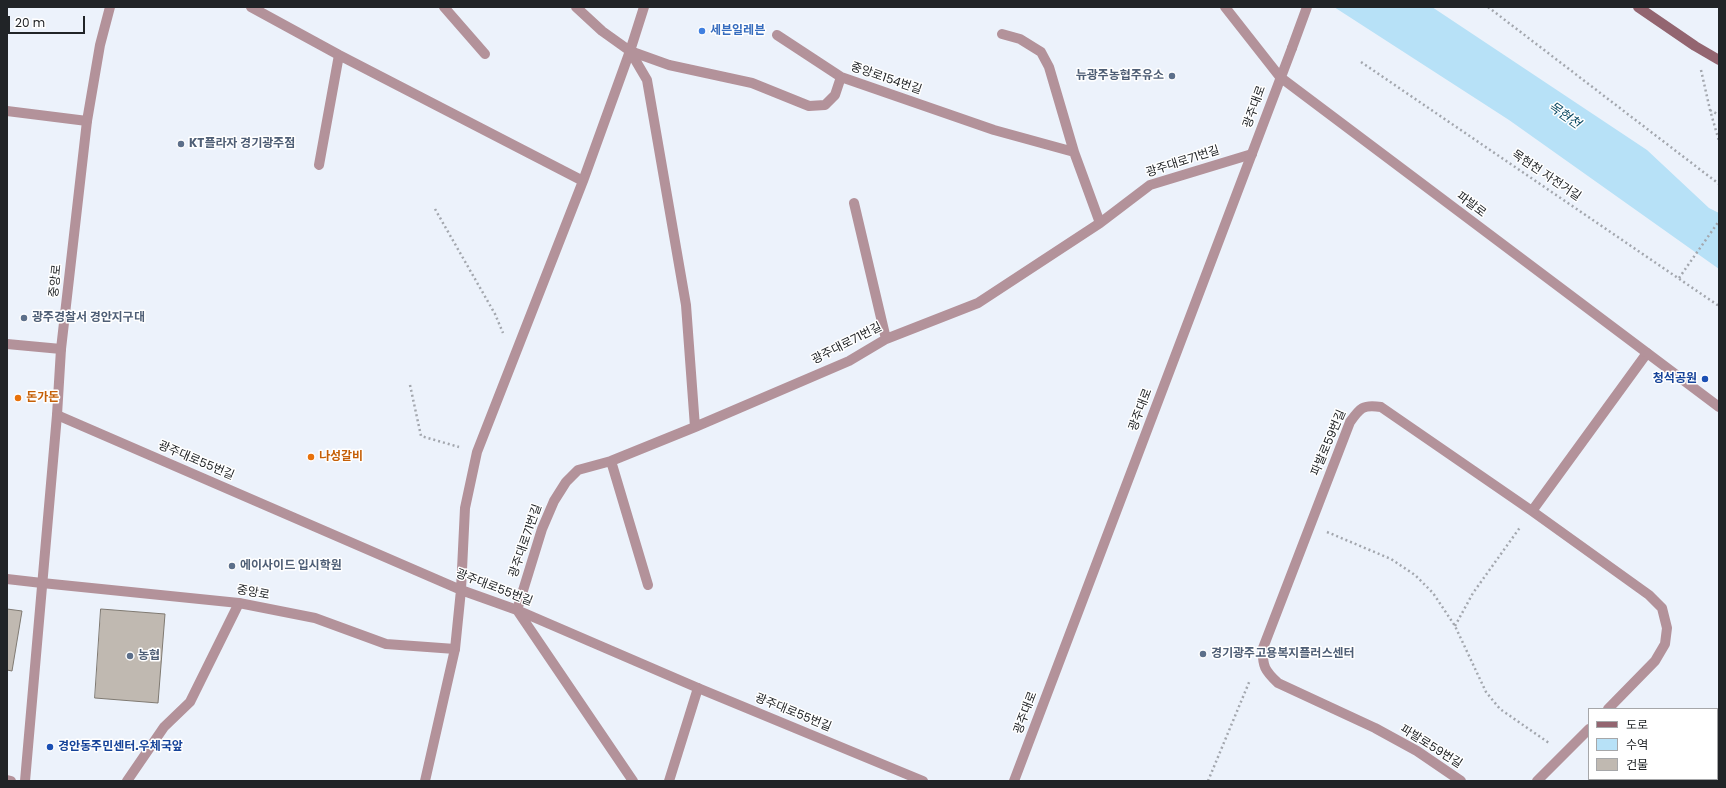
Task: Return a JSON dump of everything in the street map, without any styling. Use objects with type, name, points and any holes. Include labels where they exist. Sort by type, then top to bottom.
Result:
[{"type":"main road","points":[[1638,7],[1695,46],[1719,60]]},
{"type":"street","name":"중앙로","points":[[26,781],[57,415],[61,349],[87,122],[100,45],[110,7]]},
{"type":"street","points":[[251,7],[339,55],[583,181]]},
{"type":"street","points":[[444,7],[485,54]]},
{"type":"street","name":"중앙로154번길","points":[[576,7],[602,31],[630,51],[669,65],[752,83],[810,106],[825,106],[835,95],[841,77],[994,130],[1074,152]]},
{"type":"street","points":[[425,781],[455,649],[461,590],[465,508],[477,452],[583,181],[630,51],[644,7]]},
{"type":"street","name":"파발로","points":[[1226,7],[1280,78],[1719,407]]},
{"type":"street","name":"광주대로","points":[[1014,781],[1307,7]]},
{"type":"street","points":[[1002,34],[1020,39],[1041,52],[1049,66],[1074,152],[1100,223]]},
{"type":"street","points":[[777,35],[841,77]]},
{"type":"street","points":[[630,51],[647,80],[686,305],[695,427]]},
{"type":"street","points":[[319,165],[339,55]]},
{"type":"street","points":[[7,111],[87,122]]},
{"type":"street","name":"광주대로71번길","points":[[517,610],[542,529],[554,501],[566,482],[578,470],[611,461],[695,427],[849,361],[886,339],[978,303],[1100,223],[1150,185],[1252,154]]},
{"type":"street","points":[[854,203],[886,339]]},
{"type":"street","points":[[7,344],[61,349]]},
{"type":"street","points":[[1532,511],[1647,353]]},
{"type":"street","name":"파발로59번길","points":[[1461,781],[1417,751],[1375,728],[1278,683],[1267,673],[1262,662],[1263,648],[1350,422],[1358,410],[1370,405],[1381,407],[1532,511],[1649,595],[1662,608],[1668,628],[1665,644],[1655,661],[1609,708]]},
{"type":"street","name":"광주대로55번길","points":[[57,415],[461,590],[517,610],[698,688],[923,781]]},
{"type":"street","points":[[611,461],[648,585]]},
{"type":"street","points":[[7,579],[42,583]]},
{"type":"street","name":"중앙로","points":[[42,583],[239,603],[315,618],[386,644],[455,649]]},
{"type":"street","points":[[127,781],[164,727],[190,702],[239,603]]},
{"type":"street","points":[[517,610],[633,781]]},
{"type":"street","points":[[669,781],[698,688]]},
{"type":"street","points":[[1538,781],[1588,730]]},
{"type":"street","points":[[7,780],[11,781]]},
{"type":"path","points":[[1488,7],[1719,184]]},
{"type":"path","points":[[1695,46],[1719,142]]},
{"type":"path","name":"목현천 자전거길","points":[[1362,62],[1719,306]]},
{"type":"path","points":[[1710,110],[1719,115]]},
{"type":"path","points":[[435,209],[495,314],[514,359]]},
{"type":"path","points":[[1679,278],[1719,221]]},
{"type":"path","points":[[410,385],[421,436],[477,452]]},
{"type":"path","points":[[1455,626],[1473,593],[1532,511]]},
{"type":"path","points":[[1310,525],[1391,559],[1415,575],[1433,593],[1455,626],[1486,692],[1500,709],[1564,754]]},
{"type":"path","points":[[1208,781],[1252,676]]},
{"type":"water","name":"목현천","points":[[1334,7],[1432,7],[1647,150],[1709,208],[1719,213],[1719,269],[1509,120]]},
{"type":"building","points":[[7,609],[22,611],[12,671],[7,670]]},
{"type":"building","name":"농협","points":[[101,609],[165,614],[158,703],[95,698]]},
{"type":"place","name":"세븐일레븐","points":[[702,31]]},
{"type":"place","name":"뉴광주농협주유소","points":[[1172,76]]},
{"type":"place","name":"KT플라자 경기광주점","points":[[181,144]]},
{"type":"place","name":"광주경찰서 경안지구대","points":[[24,318]]},
{"type":"place","name":"청석공원","points":[[1705,379]]},
{"type":"place","name":"돈가돈","points":[[18,398]]},
{"type":"place","name":"나성갈비","points":[[311,457]]},
{"type":"place","name":"에이사이드 입시학원","points":[[232,566]]},
{"type":"place","name":"경기광주고용복지플러스센터","points":[[1203,654]]},
{"type":"place","name":"농협","points":[[130,656]]},
{"type":"place","name":"경안동주민센터.우체국앞","points":[[50,747]]}]
